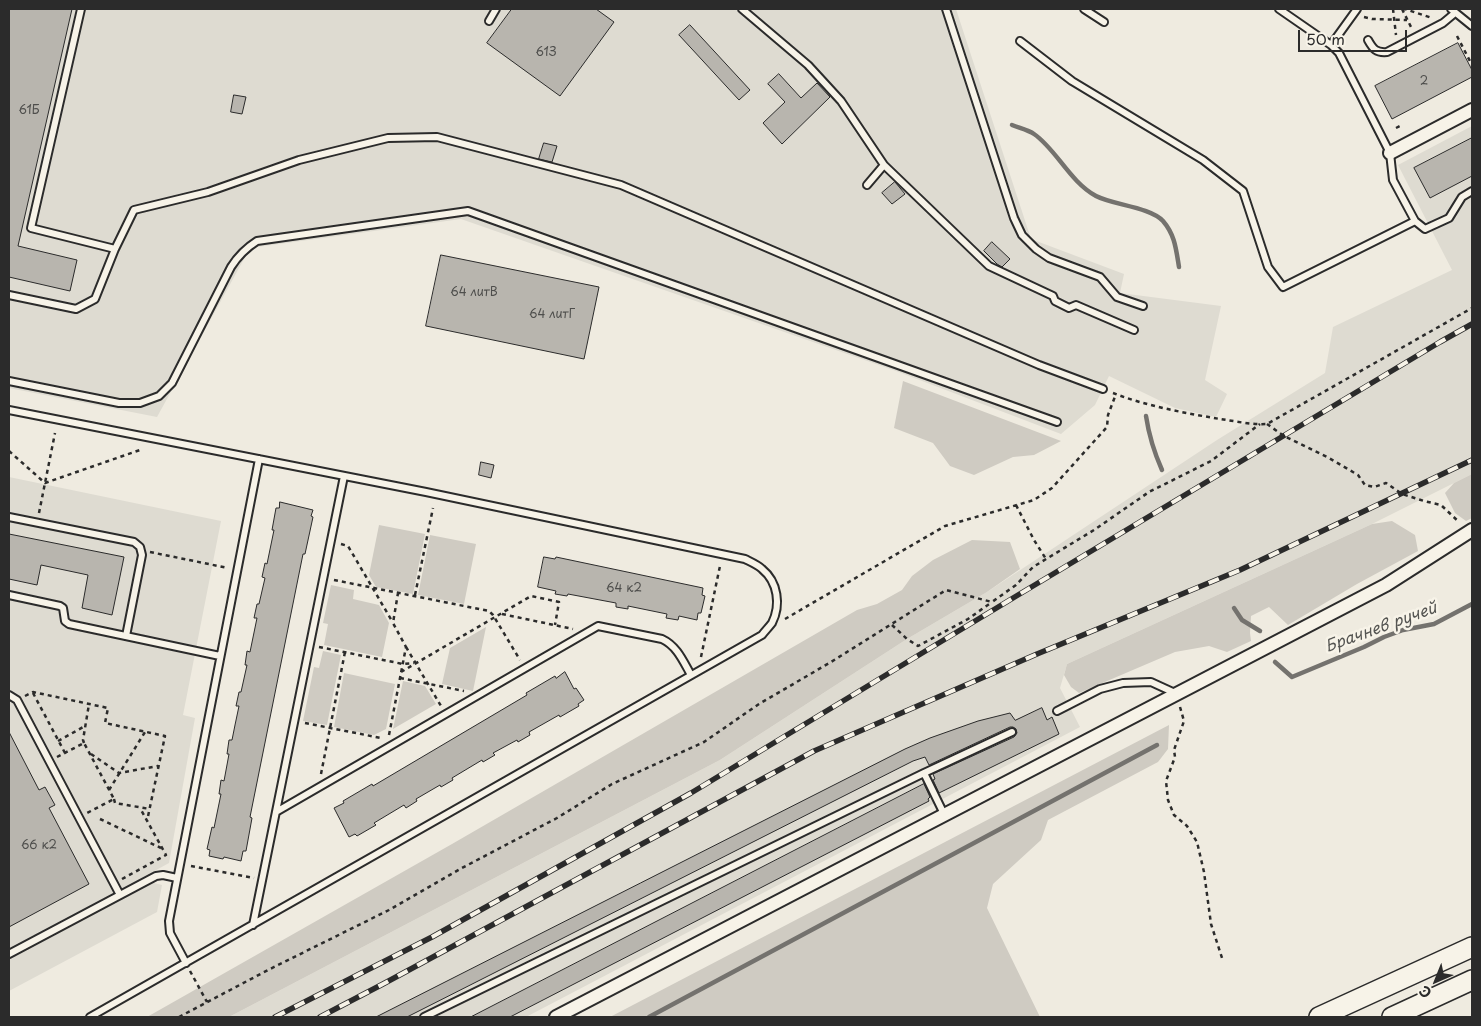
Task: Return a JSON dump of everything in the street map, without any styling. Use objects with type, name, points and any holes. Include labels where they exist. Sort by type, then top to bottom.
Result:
[{"type":"street","points":[[1390,153],[1472,110]]},
{"type":"street","points":[[556,1017],[1175,693],[1386,585],[1470,531]]},
{"type":"street","points":[[1319,1017],[1472,947]]},
{"type":"street","points":[[1392,1017],[1472,980]]},
{"type":"lane","points":[[81,9],[31,228],[115,249]]},
{"type":"lane","points":[[489,21],[496,9]]},
{"type":"lane","points":[[742,9],[808,65],[841,102],[884,166],[989,266],[1053,296],[1055,301],[1069,308],[1076,305],[1134,330]]},
{"type":"lane","points":[[946,9],[1014,218],[1022,235],[1048,258],[1100,277],[1117,297],[1143,306]]},
{"type":"lane","points":[[1084,9],[1104,22]]},
{"type":"lane","points":[[1279,9],[1331,45],[1339,53],[1390,153],[1393,180],[1415,221],[1425,229],[1449,218],[1462,197],[1472,191]]},
{"type":"lane","points":[[1331,45],[1355,11]]},
{"type":"lane","points":[[1368,40],[1372,48],[1378,52],[1387,52],[1443,23],[1453,11],[1472,26]]},
{"type":"lane","points":[[1020,41],[1072,81],[1203,160],[1243,191],[1268,267],[1283,287],[1415,221]]},
{"type":"lane","points":[[9,295],[76,309],[95,299],[115,249],[134,210],[208,192],[299,160],[388,138],[437,137],[620,185],[1039,365],[1104,389]]},
{"type":"lane","points":[[867,185],[884,166]]},
{"type":"lane","points":[[9,381],[119,403],[140,403],[159,396],[172,382],[231,267],[238,256],[257,241],[468,211],[1057,422]]},
{"type":"lane","points":[[9,410],[344,476],[745,559],[762,569],[773,582],[777,594],[772,624],[762,635],[90,1017]]},
{"type":"lane","points":[[186,963],[170,934],[168,921],[259,459]]},
{"type":"lane","points":[[254,925],[344,476]]},
{"type":"lane","points":[[9,517],[134,542],[140,547],[142,555],[126,636]]},
{"type":"lane","points":[[9,595],[60,606],[63,608],[65,621],[69,624],[220,656]]},
{"type":"lane","points":[[276,812],[598,626],[670,642],[676,648],[691,675]]},
{"type":"lane","points":[[1057,711],[1100,689],[1123,683],[1151,682],[1175,693]]},
{"type":"lane","points":[[9,695],[17,700],[120,895]]},
{"type":"lane","points":[[424,1017],[1012,732]]},
{"type":"lane","points":[[924,773],[944,814]]},
{"type":"lane","points":[[9,954],[156,876],[177,878]]},
{"type":"path","points":[[1393,9],[1398,46]]},
{"type":"path","points":[[1402,9],[1416,37]]},
{"type":"path","points":[[1402,9],[1433,19],[1436,26]]},
{"type":"path","points":[[1355,11],[1360,16],[1372,19],[1407,20]]},
{"type":"path","points":[[1457,36],[1472,65]]},
{"type":"path","points":[[772,624],[782,621],[945,526],[1034,500],[1052,488],[1107,427],[1108,415],[1115,393],[1182,412],[1266,424],[1472,308]]},
{"type":"path","points":[[892,625],[918,646],[968,620],[1016,585],[1033,566],[1094,530],[1150,492],[1211,461],[1260,424]]},
{"type":"path","points":[[1266,424],[1284,436],[1329,458],[1358,475],[1365,485],[1374,487],[1386,483],[1402,494],[1441,505],[1470,531]]},
{"type":"path","points":[[37,522],[54,433]]},
{"type":"path","points":[[45,483],[140,450]]},
{"type":"path","points":[[9,451],[45,483]]},
{"type":"path","points":[[1016,505],[1046,559]]},
{"type":"path","points":[[415,596],[432,508]]},
{"type":"path","points":[[348,546],[445,714]]},
{"type":"path","points":[[140,547],[148,551],[237,570]]},
{"type":"path","points":[[701,658],[720,566]]},
{"type":"path","points":[[323,578],[489,611],[524,668]]},
{"type":"path","points":[[179,1017],[390,910],[462,868],[556,818],[612,784],[704,742],[759,704],[892,625],[946,590],[992,602]]},
{"type":"path","points":[[393,622],[398,593]]},
{"type":"path","points":[[401,672],[531,596],[559,602],[555,625]]},
{"type":"path","points":[[501,614],[588,632]]},
{"type":"path","points":[[310,645],[403,664],[416,663]]},
{"type":"path","points":[[394,744],[388,734],[406,647]]},
{"type":"path","points":[[318,788],[345,652]]},
{"type":"path","points":[[400,678],[479,694]]},
{"type":"path","points":[[17,700],[33,692],[108,708],[105,723],[165,736],[147,821]]},
{"type":"path","points":[[33,692],[65,753]]},
{"type":"path","points":[[90,704],[83,740],[114,799],[116,802],[150,810]]},
{"type":"path","points":[[1179,706],[1184,722],[1174,750],[1175,758],[1166,782],[1168,800],[1174,815],[1187,826],[1197,842],[1204,872],[1211,924],[1223,961]]},
{"type":"path","points":[[294,721],[380,738],[388,734]]},
{"type":"path","points":[[58,740],[85,726]]},
{"type":"path","points":[[109,790],[145,732]]},
{"type":"path","points":[[49,761],[84,743]]},
{"type":"path","points":[[90,753],[119,774],[158,766]]},
{"type":"path","points":[[79,818],[114,799]]},
{"type":"path","points":[[114,883],[166,855],[140,808]]},
{"type":"path","points":[[100,818],[162,849]]},
{"type":"path","points":[[188,866],[263,880]]},
{"type":"path","points":[[186,963],[207,1002]]},
{"type":"shaded area","points":[[9,9],[956,9],[1031,239],[1124,274],[1120,293],[1221,306],[1205,380],[1227,394],[1216,417],[1175,408],[1109,376],[1095,405],[1061,434],[896,371],[461,219],[250,248],[157,417],[9,388]]},
{"type":"shaded area","points":[[1472,126],[1472,474],[1372,524],[1067,664],[1060,688],[1080,727],[526,1017],[229,1017],[720,760],[907,639],[987,592],[1217,440],[1325,373],[1333,327],[1452,270],[1398,165]]},
{"type":"shaded area","points":[[903,381],[1061,441],[1034,455],[1013,457],[974,475],[950,466],[933,443],[894,428]]},
{"type":"shaded area","points":[[1472,474],[1472,518],[1466,521],[1455,513],[1445,493],[1454,483]]},
{"type":"shaded area","points":[[9,477],[221,521],[183,715],[195,718],[169,863],[149,874],[154,883],[162,885],[157,912],[9,991]]},
{"type":"shaded area","points":[[1392,521],[1415,535],[1418,551],[1288,625],[1269,607],[1251,616],[1251,641],[1227,652],[1209,646],[1175,652],[1079,693],[1071,687],[1064,675],[1067,664],[1372,524]]},
{"type":"shaded area","points":[[379,525],[425,534],[413,594],[376,587],[369,575]]},
{"type":"shaded area","points":[[430,535],[476,544],[464,604],[418,595]]},
{"type":"shaded area","points":[[972,540],[1010,542],[1020,569],[987,592],[907,639],[720,760],[229,1017],[147,1017],[452,844],[857,610],[877,604],[902,590],[912,576],[933,560]]},
{"type":"shaded area","points":[[331,585],[354,590],[353,599],[379,605],[389,623],[382,657],[324,645],[328,624],[323,623]]},
{"type":"shaded area","points":[[486,627],[473,691],[442,684],[450,648]]},
{"type":"shaded area","points":[[323,651],[341,655],[327,725],[303,721],[314,667],[319,668]]},
{"type":"shaded area","points":[[344,673],[395,684],[386,729],[374,735],[334,727]]},
{"type":"shaded area","points":[[403,681],[425,686],[436,704],[393,729]]},
{"type":"shaded area","points":[[1169,725],[1168,749],[1158,762],[1048,820],[1041,840],[993,884],[987,908],[1040,1017],[610,1017]]},
{"type":"building","points":[[9,9],[72,9],[18,246],[77,260],[70,291],[9,277]]},
{"type":"building","points":[[512,9],[596,9],[614,22],[560,96],[487,43]]},
{"type":"building","points":[[690,25],[750,90],[739,100],[679,35]]},
{"type":"building","points":[[1458,43],[1472,70],[1472,77],[1392,119],[1375,86]]},
{"type":"building","points":[[779,74],[801,98],[817,83],[830,97],[782,144],[763,123],[785,102],[768,84]]},
{"type":"building","points":[[234,95],[246,97],[242,114],[231,112]]},
{"type":"building","points":[[1472,138],[1472,176],[1430,198],[1414,168]]},
{"type":"building","points":[[544,143],[557,146],[552,162],[539,159]]},
{"type":"building","points":[[895,182],[905,194],[892,204],[882,193]]},
{"type":"building","points":[[992,242],[1010,259],[1002,267],[984,251]]},
{"type":"building","points":[[441,255],[599,287],[584,359],[426,326]]},
{"type":"building","points":[[481,462],[494,465],[491,478],[479,475]]},
{"type":"building","points":[[280,502],[313,510],[311,516],[313,517],[305,554],[303,554],[250,817],[252,818],[246,851],[243,851],[241,861],[224,857],[223,859],[209,856],[210,850],[207,849],[212,827],[214,828],[221,794],[219,794],[221,780],[224,781],[229,754],[227,754],[229,740],[232,740],[239,706],[236,706],[247,665],[245,665],[247,651],[250,652],[257,618],[254,618],[265,578],[262,577],[265,563],[267,564],[274,530],[272,530],[276,508],[279,508]]},
{"type":"building","points":[[9,534],[124,557],[112,615],[82,608],[88,575],[41,565],[37,585],[9,579]]},
{"type":"building","points":[[544,557],[555,559],[556,557],[703,588],[702,595],[705,596],[701,613],[698,613],[697,620],[679,616],[678,620],[666,618],[667,614],[628,606],[628,609],[616,607],[616,603],[568,594],[567,596],[555,594],[556,591],[538,587]]},
{"type":"building","points":[[565,672],[574,689],[576,688],[584,700],[578,704],[579,706],[529,732],[530,735],[518,742],[517,740],[493,753],[495,755],[483,762],[482,760],[452,778],[453,780],[416,799],[417,801],[406,808],[404,805],[357,836],[355,834],[349,837],[334,808],[344,803],[343,801],[372,784],[373,786],[527,695],[526,693]]},
{"type":"building","points":[[1042,708],[1047,720],[1052,717],[1059,734],[939,793],[933,780],[935,779],[933,774],[1014,737],[1017,733],[1016,729],[1010,727],[929,765],[925,757],[913,761],[407,1017],[376,1017],[905,749],[978,721],[1010,713],[1015,720]]},
{"type":"building","points":[[9,732],[39,790],[45,787],[55,805],[49,808],[89,884],[9,927]]},
{"type":"building","points":[[924,784],[930,797],[929,801],[510,1017],[471,1017]]},
{"type":"waterway","name":"Брачнев ручей","points":[[1012,125],[1032,133],[1042,140],[1078,183],[1096,196],[1141,209],[1157,216],[1163,221],[1173,237],[1179,267]]},
{"type":"waterway","points":[[1146,416],[1152,444],[1162,470]]},
{"type":"waterway","name":"Брачнев ручей","points":[[1275,662],[1292,677],[1384,637],[1403,630],[1434,624],[1472,604]]},
{"type":"waterway","name":"Брачнев ручей","points":[[1234,608],[1242,620],[1260,631]]},
{"type":"waterway","points":[[649,1017],[1157,745]]},
{"type":"railway","points":[[275,1017],[432,937],[691,793],[1472,324]]},
{"type":"railway","points":[[320,1017],[814,751],[1037,654],[1240,570],[1472,460]]}]
